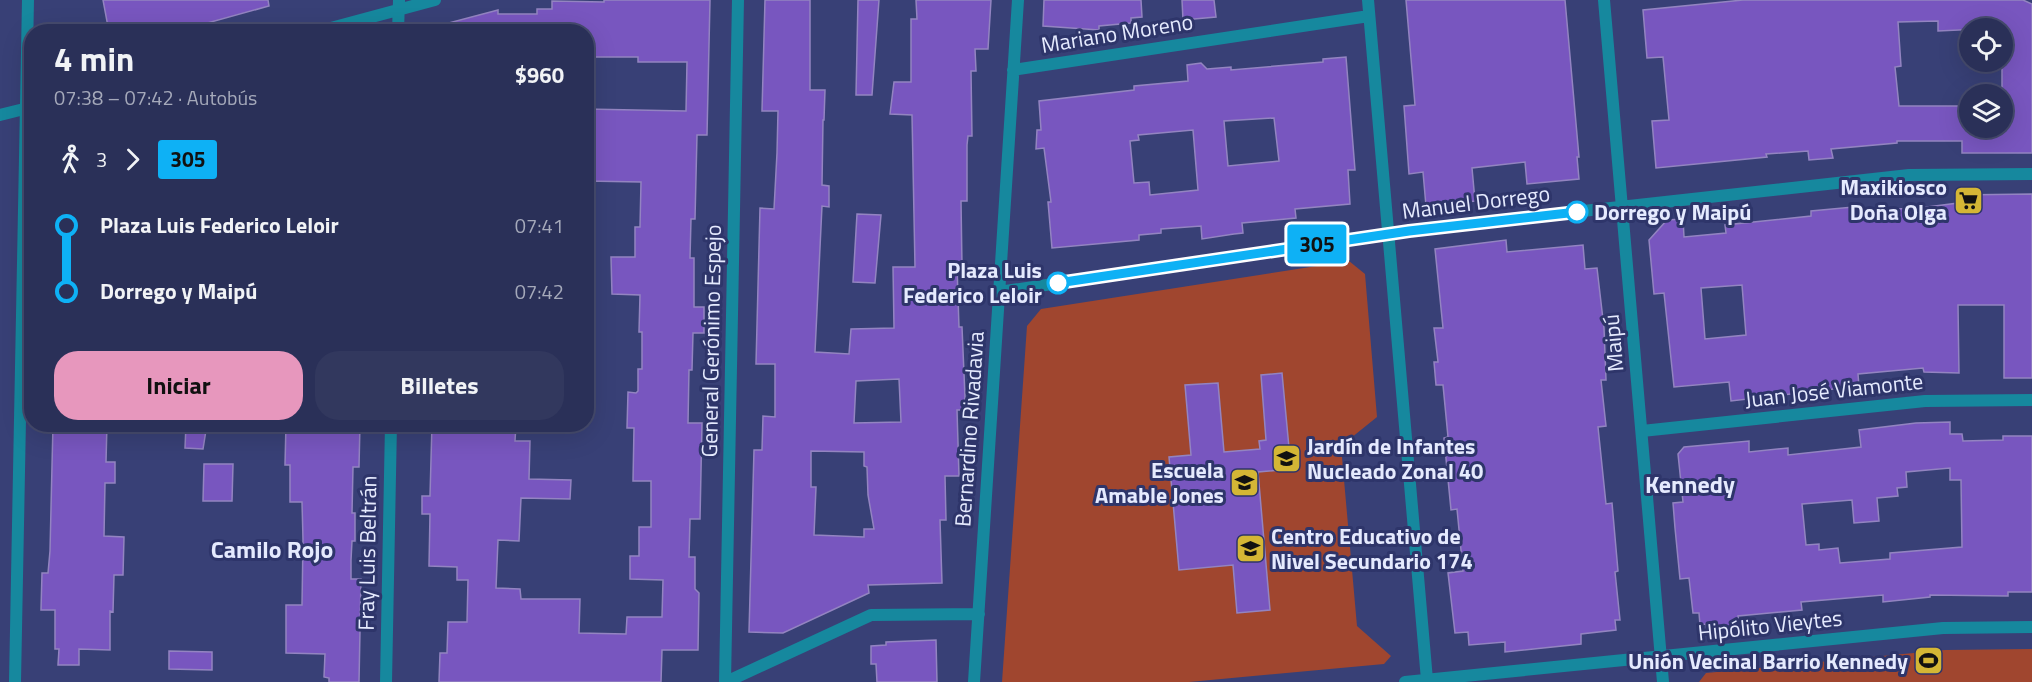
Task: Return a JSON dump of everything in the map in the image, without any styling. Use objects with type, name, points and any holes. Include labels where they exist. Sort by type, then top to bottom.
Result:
[{"type":"street","points":[[28,0],[28,24]]},
{"type":"street","points":[[341,24],[399,5],[435,0]]},
{"type":"street","name":"General Gerónimo Espejo","points":[[726,682],[738,0]]},
{"type":"street","name":"Bernardino Rivadavia","points":[[974,682],[1018,0]]},
{"type":"street","points":[[1368,0],[1427,680]]},
{"type":"street","name":"Maipú","points":[[1604,0],[1663,682]]},
{"type":"street","points":[[398,24],[399,5]]},
{"type":"street","name":"Mariano Moreno","points":[[1013,70],[1369,16]]},
{"type":"street","points":[[0,116],[24,109]]},
{"type":"street","name":"Manuel Dorrego","points":[[999,292],[1388,234],[1622,206],[1909,175],[2032,174]]},
{"type":"street","points":[[15,682],[24,313]]},
{"type":"street","name":"Juan José Viamonte","points":[[1642,431],[1925,401],[2032,400]]},
{"type":"street","name":"Fray Luis Beltrán","points":[[386,682],[391,432]]},
{"type":"street","points":[[726,682],[871,615],[979,614]]},
{"type":"street","name":"Hipólito Vieytes","points":[[1405,682],[1943,628],[2032,627]]},
{"type":"shaded area","name":"Plaza Luis Federico Leloir","points":[[1349,261],[1365,274],[1377,417],[1341,446],[1357,626],[1391,656],[1384,664],[1189,682],[1002,682],[1027,326],[1041,309]]},
{"type":"shaded area","name":"Unión Vecinal Barrio Kennedy","points":[[2032,649],[2032,682],[1699,682],[1706,673],[1945,650]]},
{"type":"building","points":[[103,0],[268,0],[269,6],[204,24],[108,24]]},
{"type":"building","points":[[604,0],[710,0],[707,135],[697,135],[695,219],[691,219],[690,258],[694,258],[694,307],[704,307],[704,333],[693,333],[692,370],[689,370],[688,423],[702,423],[700,519],[690,519],[689,557],[695,557],[695,589],[699,593],[698,650],[662,650],[661,682],[439,682],[440,653],[447,653],[448,622],[467,622],[468,580],[457,580],[457,567],[429,566],[430,514],[422,514],[422,496],[430,496],[432,432],[516,432],[515,441],[530,441],[529,479],[571,480],[570,499],[521,498],[519,541],[498,540],[496,588],[520,589],[521,599],[580,599],[579,633],[626,634],[627,617],[662,617],[663,580],[630,579],[630,556],[639,556],[639,527],[651,527],[651,481],[633,481],[634,428],[627,428],[628,392],[638,391],[638,369],[642,369],[642,332],[639,332],[640,295],[612,294],[611,257],[635,257],[635,227],[640,227],[641,182],[594,181],[594,109],[686,111],[687,62],[638,62],[638,57],[594,57],[594,24],[445,24],[498,10],[498,14],[537,14],[537,9],[552,9],[552,1],[604,2]]},
{"type":"building","points":[[765,0],[810,0],[810,90],[825,90],[822,185],[829,186],[829,207],[822,206],[815,352],[849,354],[851,329],[894,328],[893,267],[915,267],[912,115],[890,114],[894,82],[911,82],[911,19],[917,19],[916,0],[991,0],[988,49],[975,49],[976,71],[971,71],[972,136],[968,136],[967,145],[967,201],[961,201],[962,266],[957,266],[965,397],[964,410],[957,410],[959,476],[945,476],[946,520],[940,520],[942,583],[868,585],[869,593],[783,633],[749,632],[754,450],[762,450],[763,416],[775,417],[775,364],[756,364],[760,208],[774,209],[778,111],[762,111]],"holes":[[[899,379],[901,422],[854,423],[856,381]],[[811,451],[864,452],[864,466],[867,467],[868,495],[874,529],[864,529],[864,537],[814,535],[816,487],[811,487]]]},
{"type":"building","points":[[858,0],[879,0],[872,95],[856,95]]},
{"type":"building","points":[[1044,0],[1141,0],[1142,17],[1131,18],[1131,23],[1099,26],[1099,30],[1043,26]]},
{"type":"building","points":[[1182,0],[1214,0],[1216,17],[1183,20]]},
{"type":"building","points":[[1406,0],[1565,0],[1579,179],[1527,184],[1525,162],[1472,168],[1475,201],[1426,206],[1423,172],[1409,174],[1404,106],[1415,105]]},
{"type":"building","points":[[1743,0],[2023,0],[2032,4],[2032,153],[1962,153],[1962,141],[1897,141],[1897,143],[1831,149],[1833,158],[1809,160],[1808,151],[1656,168],[1652,121],[1669,120],[1663,57],[1647,58],[1643,10]],"holes":[[[1959,18],[2013,18],[2013,72],[2002,72],[2002,84],[2013,84],[2013,138],[1959,138],[1959,106],[1899,106],[1895,67],[1901,66],[1898,22],[1938,21],[1938,31],[1959,30]]]},
{"type":"building","points":[[1346,57],[1355,170],[1348,170],[1350,204],[1295,209],[1296,218],[1242,223],[1243,233],[1202,239],[1201,226],[1161,229],[1161,233],[1139,235],[1139,240],[1052,248],[1048,202],[1051,202],[1044,148],[1036,149],[1037,130],[1041,130],[1039,101],[1134,90],[1134,86],[1188,81],[1187,65],[1201,63],[1207,69],[1231,67],[1231,70],[1323,62],[1323,59]],"holes":[[[1274,118],[1279,161],[1228,166],[1224,121]],[[1193,130],[1198,190],[1150,195],[1149,182],[1134,183],[1130,141],[1139,140],[1138,135]]]},
{"type":"building","points":[[2032,194],[2032,378],[2004,378],[2004,305],[1958,305],[1959,373],[1924,372],[1923,368],[1858,374],[1859,386],[1731,401],[1729,382],[1674,387],[1664,293],[1654,294],[1649,240],[1667,220],[1683,219],[1684,237],[1726,233],[1725,225],[1811,216],[1811,211],[1853,207],[1853,212],[1958,203],[1958,195]],"holes":[[[1742,285],[1746,335],[1705,339],[1701,288]]]},
{"type":"building","points":[[857,214],[881,215],[875,283],[853,282]]},
{"type":"building","points":[[1506,240],[1507,252],[1583,245],[1585,269],[1597,268],[1604,328],[1606,380],[1601,380],[1606,426],[1598,427],[1606,504],[1612,503],[1620,620],[1615,620],[1616,630],[1581,634],[1581,644],[1505,652],[1505,642],[1469,645],[1468,632],[1455,633],[1448,573],[1463,571],[1457,509],[1451,510],[1444,438],[1448,437],[1443,385],[1436,385],[1434,362],[1438,362],[1434,328],[1443,328],[1435,249]]},
{"type":"building","points":[[1282,373],[1291,469],[1258,472],[1270,610],[1237,613],[1233,565],[1179,570],[1169,457],[1191,455],[1185,385],[1218,383],[1224,452],[1260,449],[1259,441],[1266,440],[1261,375]]},
{"type":"building","points":[[1950,422],[1950,434],[1962,434],[1963,441],[2003,440],[2003,436],[2032,436],[2032,592],[2008,592],[2008,596],[1930,595],[1930,597],[1883,602],[1883,595],[1801,602],[1802,610],[1738,616],[1740,628],[1707,631],[1706,624],[1700,625],[1699,613],[1693,613],[1689,578],[1680,579],[1675,528],[1673,503],[1683,502],[1678,454],[1684,447],[1749,441],[1749,452],[1788,448],[1788,455],[1861,447],[1859,430],[1916,423]],"holes":[[[1950,468],[1950,480],[1961,480],[1962,547],[1890,553],[1890,559],[1840,563],[1838,548],[1819,550],[1819,544],[1806,545],[1802,504],[1852,500],[1854,523],[1879,521],[1877,498],[1898,496],[1897,488],[1907,487],[1906,472]]]},
{"type":"building","points":[[53,432],[107,432],[106,462],[115,462],[115,483],[105,483],[104,536],[124,537],[123,575],[114,575],[113,612],[110,611],[110,650],[79,649],[79,665],[58,665],[59,649],[55,649],[55,610],[41,610],[42,573],[48,573]]},
{"type":"building","points":[[186,432],[206,432],[203,449],[185,448]]},
{"type":"building","points":[[286,432],[360,432],[359,467],[353,467],[352,513],[355,513],[355,541],[352,541],[351,560],[351,579],[361,579],[359,682],[329,682],[329,678],[324,677],[325,654],[286,653],[286,605],[302,605],[303,540],[302,502],[290,502],[290,465],[285,465]]},
{"type":"building","points":[[204,464],[233,464],[232,501],[203,501]]},
{"type":"building","points":[[936,640],[937,682],[877,682],[876,664],[871,664],[871,646],[886,645],[886,642]]},
{"type":"building","points":[[169,651],[212,652],[212,670],[169,669]]},
{"type":"bus line","name":"305","points":[[1058,283],[1451,225],[1577,212]]},
{"type":"place","name":"Maxikiosco Doña Olga","points":[[1968,200]]},
{"type":"place","name":"Dorrego y Maipú","points":[[1577,212]]},
{"type":"place","name":"Plaza Luis Federico Leloir","points":[[1058,283]]},
{"type":"place","name":"Jardín de Infantes Nucleado Zonal 40","points":[[1286,459]]},
{"type":"place","name":"Escuela Amable Jones","points":[[1245,483]]},
{"type":"place","name":"Centro Educativo de Nivel Secundario 174","points":[[1250,549]]},
{"type":"place","name":"Unión Vecinal Barrio Kennedy","points":[[1929,661]]},
{"type":"district","name":"Kennedy","points":[[1690,485]]},
{"type":"district","name":"Camilo Rojo","points":[[272,550]]}]
